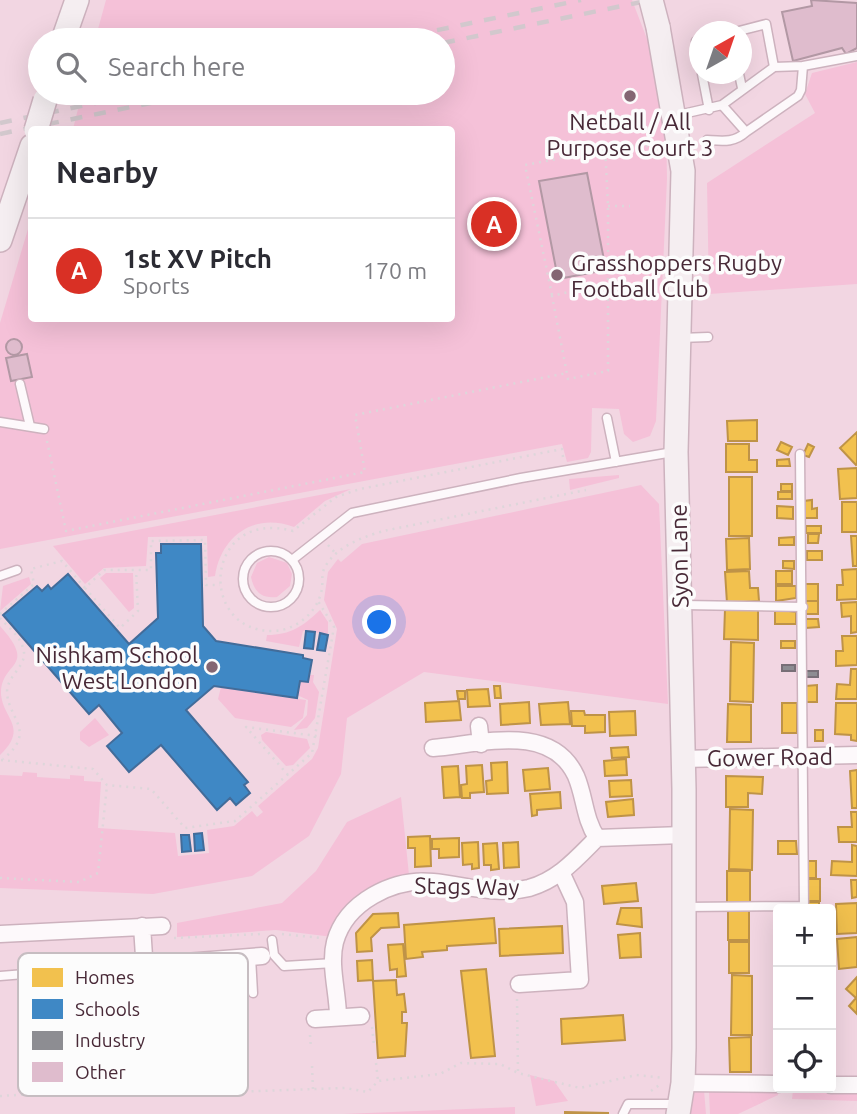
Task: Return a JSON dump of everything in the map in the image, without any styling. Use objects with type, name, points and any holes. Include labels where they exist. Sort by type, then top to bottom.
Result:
[{"type":"main road","points":[[67,28],[77,0]]},
{"type":"main road","name":"Syon Lane","points":[[651,0],[683,171],[676,452],[683,835],[675,1089]]},
{"type":"main road","points":[[38,126],[43,105]]},
{"type":"main road","points":[[0,240],[28,157]]},
{"type":"street","points":[[479,726],[481,744]]},
{"type":"street","points":[[433,748],[522,740],[546,744],[566,758],[578,779],[584,812],[597,838],[683,835]]},
{"type":"street","name":"Gower Road","points":[[682,759],[857,755]]},
{"type":"street","name":"Stags Way","points":[[338,1017],[335,943],[352,910],[388,888],[430,881],[500,891],[530,888],[562,874],[597,838]]},
{"type":"street","points":[[519,984],[580,980],[575,902],[562,874]]},
{"type":"street","points":[[0,934],[142,933],[162,926]]},
{"type":"street","points":[[142,933],[144,953]]},
{"type":"street","points":[[248,958],[256,957]]},
{"type":"street","points":[[315,1019],[361,1016]]},
{"type":"street","points":[[675,1089],[773,1084]]},
{"type":"street","points":[[836,1085],[857,1085]]},
{"type":"lane","points":[[752,28],[766,24],[774,67]]},
{"type":"lane","points":[[674,116],[722,106],[774,67],[803,66],[857,56]]},
{"type":"lane","points":[[707,139],[728,142],[738,139],[798,96],[803,66]]},
{"type":"lane","points":[[704,84],[709,110]]},
{"type":"lane","points":[[742,84],[743,88]]},
{"type":"lane","points":[[722,106],[746,132]]},
{"type":"lane","points":[[677,338],[708,337]]},
{"type":"lane","points":[[20,384],[30,426]]},
{"type":"lane","points":[[607,418],[616,462]]},
{"type":"lane","points":[[0,422],[44,429]]},
{"type":"lane","points":[[292,561],[352,513],[676,452]]},
{"type":"lane","points":[[800,454],[804,904]]},
{"type":"lane","points":[[268,551],[286,555],[292,561],[299,578],[294,595],[279,606],[260,604],[253,599],[244,583],[244,574],[252,559],[268,551]]},
{"type":"lane","points":[[0,576],[17,570]]},
{"type":"lane","points":[[680,604],[803,607]]},
{"type":"lane","points":[[682,907],[773,907]]},
{"type":"lane","points":[[274,937],[274,956],[284,966],[334,963]]},
{"type":"lane","points":[[253,993],[256,957]]},
{"type":"lane","points":[[0,976],[18,975]]},
{"type":"lane","points":[[623,1114],[628,1104],[675,1089]]},
{"type":"path","points":[[605,150],[525,165],[568,379],[608,371],[608,206],[605,146],[651,146]]},
{"type":"path","points":[[608,206],[630,206]]},
{"type":"path","points":[[552,296],[577,290],[578,279]]},
{"type":"path","points":[[44,429],[66,531],[365,472],[355,415],[567,373]]},
{"type":"path","points":[[566,471],[562,450],[348,492],[324,505],[293,531],[278,527],[260,528],[244,534],[231,546],[222,562],[220,585],[231,612],[243,623],[259,630],[275,631],[291,627],[306,618],[318,601],[326,565],[358,540],[388,530],[586,490]]},
{"type":"path","points":[[85,588],[104,570],[151,570],[151,541],[205,540],[206,585],[220,585]]},
{"type":"path","points":[[1,761],[19,737],[19,725],[7,695],[8,684],[22,665],[24,654],[23,645],[0,616],[34,584],[31,569],[62,561],[120,628],[138,611],[136,570]]},
{"type":"path","points":[[1,761],[93,769],[107,785],[151,789],[185,828],[235,821],[312,753],[334,627],[318,601]]},
{"type":"path","points":[[288,775],[246,727],[317,736]]},
{"type":"path","points":[[0,878],[79,882],[98,873],[107,785]]},
{"type":"path","points":[[142,933],[264,934]]},
{"type":"path","points":[[274,937],[325,939],[335,943]]},
{"type":"path","points":[[518,1073],[516,986],[519,984]]},
{"type":"path","points":[[376,1063],[378,1081]]},
{"type":"path","points":[[248,1092],[345,1088],[368,1092],[378,1081],[440,1074],[461,1063],[500,1064],[518,1073],[580,1088],[636,1075],[675,1089]]},
{"type":"path","points":[[312,1066],[313,1090]]},
{"type":"path","points":[[559,1088],[563,1085]]},
{"type":"path","points":[[647,1094],[675,1089]]},
{"type":"path","points":[[0,1096],[18,1095]]},
{"type":"shaded area","name":"Grasshoppers Rugby Football Club","points":[[106,0],[632,0],[647,39],[652,38],[666,124],[667,179],[656,421],[650,436],[633,442],[624,434],[619,409],[592,408],[591,452],[588,458],[567,462],[562,444],[0,549],[0,323],[28,229],[28,322],[455,322],[455,126],[74,126],[79,105],[455,105],[455,28],[98,28]]},
{"type":"shaded area","points":[[857,62],[857,284],[709,294],[707,183],[815,113],[805,94],[812,73]]},
{"type":"shaded area","points":[[619,475],[619,478],[570,490],[569,479]]},
{"type":"shaded area","points":[[641,485],[659,504],[668,704],[424,672],[347,718],[341,774],[309,836],[252,876],[153,894],[0,888],[0,775],[22,776],[23,772],[37,773],[37,777],[70,779],[70,775],[84,776],[84,781],[101,782],[98,828],[175,833],[178,856],[209,853],[207,830],[234,826],[252,811],[257,817],[263,812],[258,806],[312,759],[318,748],[337,629],[324,600],[328,572],[338,559],[341,562],[362,544]]},
{"type":"shaded area","points":[[351,489],[325,501],[294,527],[266,523],[253,525],[242,531],[224,549],[215,576],[208,577],[207,536],[148,537],[146,566],[104,568],[85,584],[53,546]]},
{"type":"shaded area","points":[[269,557],[287,563],[292,574],[290,586],[277,597],[267,597],[260,593],[254,587],[251,577],[257,563]]},
{"type":"shaded area","points":[[106,573],[133,573],[134,608],[129,612],[100,578]]},
{"type":"shaded area","points":[[29,577],[31,584],[0,611],[3,586]]},
{"type":"shaded area","points":[[320,610],[328,622],[328,634],[303,631],[299,647],[266,641],[267,635],[296,628]]},
{"type":"shaded area","points":[[0,626],[11,640],[17,658],[2,683],[3,703],[14,730],[13,737],[0,755]]},
{"type":"shaded area","points":[[309,675],[314,675],[313,682],[319,692],[315,718],[307,728],[294,730],[307,715],[308,700],[297,695],[300,681],[308,682]]},
{"type":"shaded area","points":[[221,687],[306,700],[303,718],[291,727],[235,718],[218,699]]},
{"type":"shaded area","points":[[95,718],[109,735],[89,747],[80,740],[80,732]]},
{"type":"shaded area","points":[[266,732],[307,739],[310,748],[293,765],[286,766],[262,740],[261,735]]},
{"type":"shaded area","points":[[401,797],[409,875],[375,888],[333,937],[276,930],[177,937],[177,923],[282,903],[316,871],[347,822]]},
{"type":"shaded area","points":[[530,1075],[554,1081],[568,1101],[536,1106]]},
{"type":"shaded area","points":[[720,1088],[773,1088],[773,1093],[778,1095],[738,1114],[710,1114],[709,1092]]},
{"type":"shaded area","points":[[697,1090],[704,1090],[706,1114],[689,1114],[692,1095]]},
{"type":"shaded area","points":[[793,1093],[857,1093],[857,1101],[792,1099]]},
{"type":"shaded area","points":[[515,1107],[515,1114],[343,1114]]},
{"type":"building: Homes","points":[[757,420],[757,441],[728,441],[727,421]]},
{"type":"building: Homes","points":[[857,432],[857,464],[856,465],[840,448]]},
{"type":"building: Homes","points":[[781,442],[792,447],[788,455],[777,450]]},
{"type":"building: Homes","points":[[726,444],[749,444],[749,460],[757,460],[757,472],[726,472]]},
{"type":"building: Homes","points":[[808,444],[814,447],[809,457],[803,455]]},
{"type":"building: Homes","points":[[789,459],[790,466],[777,466],[777,460]]},
{"type":"building: Homes","points":[[857,468],[857,498],[840,499],[838,469]]},
{"type":"building: Homes","points":[[729,477],[752,477],[752,536],[729,536]]},
{"type":"building: Homes","points":[[781,484],[792,484],[792,491],[781,491]]},
{"type":"building: Homes","points":[[778,492],[792,492],[792,499],[778,499]]},
{"type":"building: Homes","points":[[812,500],[812,509],[817,508],[817,518],[805,518],[804,501]]},
{"type":"building: Homes","points":[[842,502],[857,502],[857,532],[842,532]]},
{"type":"building: Homes","points":[[777,506],[793,507],[793,519],[777,518]]},
{"type":"building: Homes","points":[[806,526],[821,526],[821,533],[806,533]]},
{"type":"building: Homes","points":[[808,534],[819,534],[818,543],[808,543]]},
{"type":"building: Homes","points":[[851,536],[857,536],[857,566],[853,566]]},
{"type":"building: Homes","points":[[794,537],[794,545],[779,545],[779,538]]},
{"type":"building: Homes","points":[[749,538],[750,569],[727,570],[726,539]]},
{"type":"building: Homes","points":[[807,551],[822,551],[822,560],[807,560]]},
{"type":"building: Homes","points":[[783,561],[794,561],[794,569],[783,568]]},
{"type":"building: Homes","points":[[857,569],[857,599],[837,600],[837,585],[843,585],[842,570]]},
{"type":"building: Homes","points":[[749,571],[750,588],[758,588],[759,601],[727,603],[725,572]]},
{"type":"building: Homes","points":[[776,571],[792,571],[792,584],[776,584]]},
{"type":"building: Homes","points":[[805,584],[818,584],[818,601],[805,601]]},
{"type":"building: Homes","points":[[776,586],[796,586],[796,598],[776,601]]},
{"type":"building: Homes","points":[[805,601],[818,601],[818,614],[805,614]]},
{"type":"building: Homes","points":[[857,602],[857,632],[851,633],[851,616],[842,617],[841,603]]},
{"type":"building: Homes","points":[[725,609],[758,609],[758,640],[724,639]]},
{"type":"building: Homes","points":[[775,609],[796,612],[796,624],[775,624]]},
{"type":"building: Homes","points":[[806,619],[818,619],[819,627],[806,628]]},
{"type":"building: Homes","points":[[842,636],[857,636],[857,665],[836,666],[836,651],[843,651]]},
{"type":"building: Homes","points":[[781,641],[795,641],[795,648],[781,648]]},
{"type":"building: Homes","points":[[731,642],[754,643],[753,702],[730,701]]},
{"type":"building: Homes","points":[[851,669],[857,669],[857,699],[836,699],[837,684],[850,685]]},
{"type":"building: Homes","points":[[817,685],[817,702],[806,702],[806,686]]},
{"type":"building: Homes","points":[[494,686],[500,686],[501,698],[495,698]]},
{"type":"building: Homes","points":[[488,689],[490,706],[468,707],[467,690]]},
{"type":"building: Homes","points":[[457,691],[465,691],[465,699],[458,699]]},
{"type":"building: Homes","points":[[459,701],[461,720],[426,722],[425,703]]},
{"type":"building: Homes","points":[[529,702],[530,723],[501,725],[500,704]]},
{"type":"building: Homes","points":[[568,702],[570,724],[541,725],[539,704]]},
{"type":"building: Homes","points":[[782,703],[797,703],[797,733],[782,733]]},
{"type":"building: Homes","points":[[836,703],[857,703],[857,741],[851,740],[851,735],[835,734]]},
{"type":"building: Homes","points":[[728,704],[751,705],[751,742],[727,742]]},
{"type":"building: Homes","points":[[571,711],[584,711],[585,715],[605,715],[605,732],[585,733],[585,726],[572,726]]},
{"type":"building: Homes","points":[[635,711],[636,735],[610,736],[609,712]]},
{"type":"building: Homes","points":[[815,730],[823,730],[823,741],[815,741]]},
{"type":"building: Homes","points":[[628,747],[629,757],[612,758],[611,748]]},
{"type":"building: Homes","points":[[626,759],[627,775],[605,776],[604,761]]},
{"type":"building: Homes","points":[[507,762],[508,793],[487,794],[486,781],[492,780],[491,763]]},
{"type":"building: Homes","points":[[482,765],[484,792],[470,793],[470,798],[462,798],[461,785],[467,784],[466,766]]},
{"type":"building: Homes","points":[[458,766],[460,797],[444,798],[442,767]]},
{"type":"building: Homes","points":[[548,768],[550,789],[525,791],[523,770]]},
{"type":"building: Homes","points":[[857,770],[857,808],[852,808],[850,771]]},
{"type":"building: Homes","points":[[726,776],[763,777],[762,794],[748,793],[748,807],[726,807]]},
{"type":"building: Homes","points":[[631,780],[632,796],[610,797],[609,781]]},
{"type":"building: Homes","points":[[560,792],[561,808],[537,810],[537,815],[532,816],[530,794]]},
{"type":"building: Homes","points":[[633,799],[634,815],[608,817],[606,802]]},
{"type":"building: Homes","points":[[730,809],[753,810],[752,870],[729,869]]},
{"type":"building: Homes","points":[[851,812],[857,812],[857,842],[839,842],[838,827],[852,827]]},
{"type":"building: Homes","points":[[430,836],[431,866],[415,867],[415,848],[408,848],[408,837]]},
{"type":"building: Homes","points":[[459,838],[459,857],[439,858],[439,849],[432,849],[432,839]]},
{"type":"building: Homes","points":[[778,841],[796,841],[797,854],[778,854]]},
{"type":"building: Homes","points":[[478,842],[479,868],[472,869],[472,864],[463,865],[462,843]]},
{"type":"building: Homes","points":[[518,842],[519,867],[504,868],[503,843]]},
{"type":"building: Homes","points":[[497,843],[499,869],[491,870],[491,865],[484,865],[483,844]]},
{"type":"building: Homes","points":[[852,845],[857,846],[857,876],[831,875],[832,861],[852,862]]},
{"type":"building: Homes","points":[[806,861],[816,861],[816,878],[806,878]]},
{"type":"building: Homes","points":[[727,871],[750,871],[750,903],[727,903]]},
{"type":"building: Homes","points":[[805,879],[820,879],[820,901],[806,901]]},
{"type":"building: Homes","points":[[851,880],[857,880],[857,897],[852,898]]},
{"type":"building: Homes","points":[[636,883],[638,901],[604,904],[602,886]]},
{"type":"building: Homes","points":[[857,903],[857,933],[837,934],[836,904]]},
{"type":"building: Homes","points":[[621,908],[641,908],[642,927],[617,924]]},
{"type":"building: Homes","points":[[728,910],[749,910],[749,940],[728,940]]},
{"type":"building: Homes","points":[[398,913],[399,927],[381,928],[371,938],[372,951],[357,952],[356,933],[373,914]]},
{"type":"building: Homes","points":[[494,918],[496,943],[447,946],[447,950],[422,952],[423,957],[406,959],[404,925]]},
{"type":"building: Homes","points":[[562,926],[563,953],[500,956],[499,929]]},
{"type":"building: Homes","points":[[640,933],[641,957],[620,958],[618,935]]},
{"type":"building: Homes","points":[[857,937],[857,967],[839,969],[837,939]]},
{"type":"building: Homes","points":[[729,942],[749,942],[749,973],[729,973]]},
{"type":"building: Homes","points":[[403,944],[406,976],[397,977],[397,969],[390,970],[388,945]]},
{"type":"building: Homes","points":[[372,960],[373,980],[358,981],[357,961]]},
{"type":"building: Homes","points":[[486,969],[495,1056],[471,1058],[461,971]]},
{"type":"building: Homes","points":[[732,975],[752,976],[752,1035],[731,1035]]},
{"type":"building: Homes","points":[[857,977],[857,1014],[849,1006],[856,998],[846,989]]},
{"type":"building: Homes","points":[[396,980],[397,995],[404,994],[406,1012],[402,1012],[402,1023],[407,1023],[405,1056],[378,1058],[373,981]]},
{"type":"building: Homes","points":[[623,1015],[625,1040],[562,1044],[561,1019]]},
{"type":"building: Homes","points":[[751,1037],[751,1072],[730,1072],[729,1038]]},
{"type":"building: Homes","points":[[608,1113],[608,1114],[565,1114]]},
{"type":"building: Schools","points":[[161,544],[201,544],[203,626],[216,641],[303,655],[303,658],[312,660],[308,682],[300,681],[297,698],[214,686],[186,710],[248,782],[244,785],[250,793],[236,805],[230,798],[217,810],[161,745],[129,772],[107,746],[122,733],[99,705],[89,714],[3,615],[37,586],[42,591],[48,585],[51,589],[68,574],[129,644],[158,618],[156,553],[161,553]]},
{"type":"building: Schools","points":[[306,631],[315,632],[313,649],[304,648]]},
{"type":"building: Schools","points":[[320,633],[328,635],[325,651],[317,650]]},
{"type":"building: Schools","points":[[202,833],[204,850],[195,851],[194,834]]},
{"type":"building: Schools","points":[[181,835],[189,835],[191,851],[182,852]]},
{"type":"building: Industry","points":[[782,665],[795,665],[795,671],[782,671]]},
{"type":"building: Industry","points":[[806,671],[818,671],[818,677],[806,677]]},
{"type":"building: Other","points":[[811,0],[857,3],[857,48],[846,54],[842,48],[793,61],[782,12],[812,6]]},
{"type":"building: Other","points":[[587,173],[606,270],[558,279],[539,181]]},
{"type":"building: Other","points":[[14,339],[20,341],[20,353],[14,355],[8,353],[6,347],[8,341]]},
{"type":"building: Other","points":[[27,354],[32,377],[11,381],[6,358]]},
{"type":"railway","points":[[447,28],[581,0]]},
{"type":"railway","points":[[455,41],[651,0]]},
{"type":"railway","points":[[0,123],[86,105]]},
{"type":"railway","points":[[39,126],[141,105]]},
{"type":"railway","points":[[0,134],[28,128]]},
{"type":"place","name":"Netball / All Purpose Court 3","points":[[630,96]]},
{"type":"place","name":"1st XV Pitch","points":[[494,224]]},
{"type":"place","name":"Grasshoppers Rugby Football Club","points":[[557,275]]},
{"type":"place","name":"Nishkam School West London","points":[[212,667]]}]
